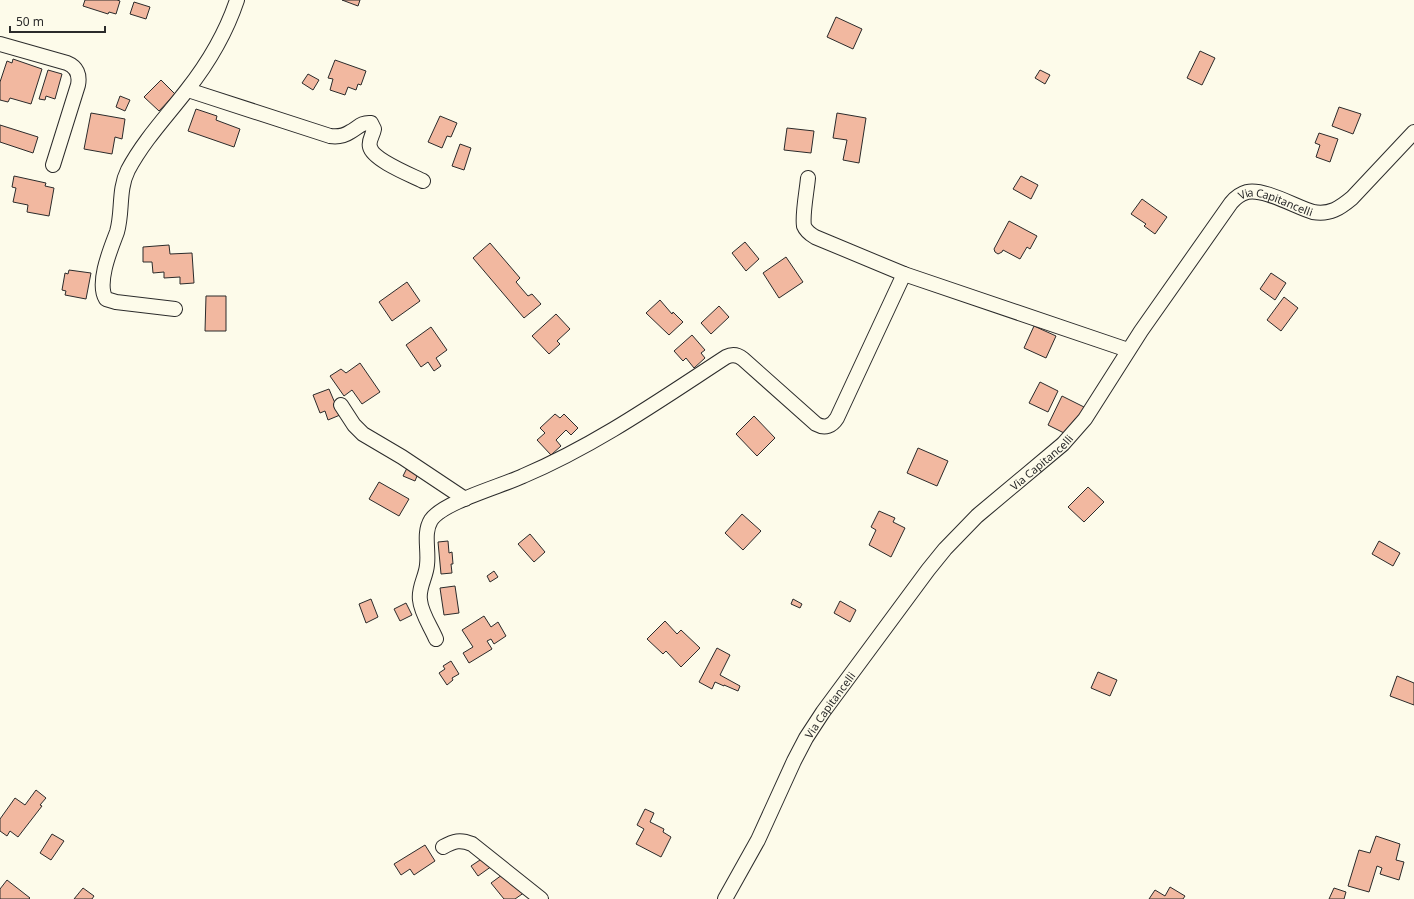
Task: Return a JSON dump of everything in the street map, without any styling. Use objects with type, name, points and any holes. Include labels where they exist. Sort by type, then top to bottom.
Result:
[{"type":"street","points":[[175,309],[109,301],[105,296],[103,285],[107,259],[118,225],[121,190],[127,173],[151,133],[188,90],[220,41],[228,25],[237,0]]},
{"type":"street","points":[[0,44],[67,63],[78,72],[78,85],[53,165]]},
{"type":"street","points":[[188,90],[330,136],[348,133],[365,122],[371,123],[374,126],[369,143],[372,153],[382,160],[423,181]]},
{"type":"street","name":"Via Capitancelli","points":[[726,899],[758,840],[804,743],[841,688],[928,570],[950,544],[978,516],[1063,444],[1085,419],[1128,350],[1227,207],[1238,196],[1247,192],[1256,192],[1313,212],[1332,212],[1352,198],[1414,132]]},
{"type":"street","points":[[808,178],[804,226],[808,232],[815,237],[904,274],[1128,350]]},
{"type":"street","points":[[436,639],[422,608],[420,599],[427,564],[428,527],[431,520],[437,514],[450,505],[533,472],[596,441],[726,357],[732,355],[743,359],[818,426],[824,427],[831,425],[837,418],[904,274]]},
{"type":"street","points":[[341,405],[354,425],[363,434],[402,456],[465,499]]},
{"type":"street","points":[[443,847],[459,840],[472,844],[541,899]]},
{"type":"building","points":[[85,0],[120,1],[116,14],[109,12],[108,14],[83,6]]},
{"type":"building","points":[[342,0],[360,0],[358,6]]},
{"type":"building","points":[[134,2],[150,7],[146,19],[130,14]]},
{"type":"building","points":[[836,17],[862,29],[853,49],[827,37]]},
{"type":"building","points":[[1200,51],[1215,58],[1202,85],[1187,78]]},
{"type":"building","points":[[13,59],[42,69],[31,104],[10,98],[8,102],[0,100],[0,82],[7,61],[12,63]]},
{"type":"building","points":[[335,60],[366,71],[361,85],[358,84],[356,90],[348,87],[345,95],[330,90],[333,79],[328,78]]},
{"type":"building","points":[[48,70],[62,74],[55,99],[46,96],[45,100],[39,99]]},
{"type":"building","points":[[1040,70],[1050,75],[1045,84],[1035,78]]},
{"type":"building","points":[[308,74],[319,80],[313,90],[302,83]]},
{"type":"building","points":[[161,80],[175,94],[159,111],[144,97]]},
{"type":"building","points":[[120,96],[130,100],[125,111],[116,107]]},
{"type":"building","points":[[1339,107],[1361,114],[1353,134],[1332,126]]},
{"type":"building","points":[[196,109],[217,116],[216,120],[240,129],[234,147],[188,131]]},
{"type":"building","points":[[91,113],[125,119],[122,139],[115,137],[112,154],[84,149]]},
{"type":"building","points":[[837,113],[866,118],[859,163],[843,160],[847,140],[833,138]]},
{"type":"building","points":[[440,116],[457,123],[451,137],[447,136],[442,148],[428,142]]},
{"type":"building","points":[[0,125],[38,137],[33,153],[0,142]]},
{"type":"building","points":[[787,128],[814,131],[811,153],[784,150]]},
{"type":"building","points":[[1319,133],[1338,139],[1330,162],[1316,157],[1320,145],[1315,143]]},
{"type":"building","points":[[460,144],[471,148],[464,170],[452,166]]},
{"type":"building","points":[[14,176],[46,183],[45,186],[54,188],[49,216],[27,212],[28,205],[13,202],[16,188],[12,187]]},
{"type":"building","points":[[1021,176],[1038,185],[1031,199],[1013,189]]},
{"type":"building","points":[[1142,199],[1167,217],[1155,234],[1144,226],[1146,224],[1131,214]]},
{"type":"building","points":[[1009,221],[1037,236],[1030,249],[1027,247],[1020,259],[1003,250],[998,254],[994,249]]},
{"type":"building","points":[[745,242],[759,259],[746,271],[732,253]]},
{"type":"building","points":[[490,243],[520,278],[516,282],[528,296],[532,294],[541,304],[524,318],[473,258]]},
{"type":"building","points":[[169,245],[170,254],[192,253],[194,283],[180,284],[180,277],[164,278],[164,272],[153,273],[152,262],[143,262],[143,247]]},
{"type":"building","points":[[786,257],[803,282],[779,298],[763,273]]},
{"type":"building","points":[[69,270],[91,273],[86,299],[65,295],[66,291],[62,290],[65,273],[68,274]]},
{"type":"building","points":[[1271,273],[1286,283],[1275,300],[1260,289]]},
{"type":"building","points":[[407,282],[420,301],[392,321],[379,302]]},
{"type":"building","points":[[206,296],[226,296],[226,331],[205,331]]},
{"type":"building","points":[[1284,297],[1298,308],[1281,331],[1267,320]]},
{"type":"building","points":[[660,300],[672,314],[673,312],[683,322],[669,335],[646,313]]},
{"type":"building","points":[[719,306],[729,317],[711,334],[701,323]]},
{"type":"building","points":[[556,314],[570,329],[557,341],[560,344],[549,354],[532,336]]},
{"type":"building","points":[[1034,326],[1056,336],[1046,358],[1024,348]]},
{"type":"building","points":[[431,327],[447,350],[436,358],[441,366],[434,371],[428,362],[421,367],[406,345]]},
{"type":"building","points":[[692,335],[705,350],[701,353],[705,358],[694,368],[686,358],[683,361],[674,351]]},
{"type":"building","points":[[360,363],[380,392],[362,404],[352,390],[344,396],[330,376],[341,369],[346,373]]},
{"type":"building","points":[[1040,382],[1058,391],[1048,412],[1029,403]]},
{"type":"building","points":[[329,389],[340,415],[328,420],[325,411],[320,413],[313,395]]},
{"type":"building","points":[[1062,396],[1088,409],[1082,423],[1075,419],[1068,435],[1048,425]]},
{"type":"building","points":[[555,414],[560,418],[564,414],[578,428],[571,435],[566,430],[556,440],[561,446],[551,455],[537,440],[545,433],[540,428]]},
{"type":"building","points":[[754,416],[775,438],[757,456],[736,434]]},
{"type":"building","points":[[918,448],[948,461],[937,486],[907,473]]},
{"type":"building","points":[[408,466],[419,471],[415,481],[403,476]]},
{"type":"building","points":[[379,482],[409,499],[399,516],[369,499]]},
{"type":"building","points":[[1088,487],[1104,502],[1084,522],[1068,507]]},
{"type":"building","points":[[879,511],[895,518],[893,522],[905,528],[891,557],[869,545],[876,530],[871,527]]},
{"type":"building","points":[[742,514],[761,531],[743,550],[725,533]]},
{"type":"building","points":[[530,534],[545,552],[534,562],[518,544]]},
{"type":"building","points":[[448,541],[449,553],[452,552],[452,573],[441,574],[438,542]]},
{"type":"building","points":[[1379,541],[1400,553],[1393,566],[1372,554]]},
{"type":"building","points":[[494,571],[498,577],[490,582],[487,576]]},
{"type":"building","points":[[455,586],[459,613],[444,615],[440,588]]},
{"type":"building","points":[[371,599],[378,617],[366,623],[359,604]]},
{"type":"building","points":[[793,599],[802,604],[800,608],[791,604]]},
{"type":"building","points":[[840,601],[856,610],[850,622],[834,613]]},
{"type":"building","points":[[406,603],[412,615],[400,621],[394,609]]},
{"type":"building","points":[[484,616],[491,627],[498,622],[506,636],[494,644],[491,639],[487,641],[492,649],[469,663],[463,653],[473,647],[462,630]]},
{"type":"building","points":[[665,621],[677,634],[681,630],[700,648],[681,667],[666,651],[663,654],[647,639]]},
{"type":"building","points":[[717,648],[730,655],[720,675],[740,686],[738,691],[715,682],[712,689],[699,682]]},
{"type":"building","points":[[451,661],[459,674],[452,678],[453,680],[447,685],[439,673],[445,669],[443,666]]},
{"type":"building","points":[[1098,672],[1117,680],[1110,696],[1091,688]]},
{"type":"building","points":[[1397,676],[1414,683],[1414,705],[1390,696]]},
{"type":"building","points":[[36,790],[46,798],[40,805],[42,806],[18,837],[10,831],[7,836],[0,831],[0,819],[15,798],[25,805]]},
{"type":"building","points":[[645,809],[654,813],[650,822],[664,829],[663,832],[671,837],[661,857],[636,844],[644,829],[637,825]]},
{"type":"building","points":[[52,834],[64,841],[51,860],[40,853]]},
{"type":"building","points":[[1376,836],[1400,844],[1396,860],[1404,862],[1399,880],[1380,874],[1382,868],[1377,866],[1369,892],[1348,886],[1359,850],[1370,853]]},
{"type":"building","points":[[425,845],[435,861],[414,875],[410,869],[401,875],[394,864]]},
{"type":"building","points":[[486,856],[492,866],[478,876],[471,866]]},
{"type":"building","points":[[506,872],[525,892],[515,899],[504,899],[491,883]]},
{"type":"building","points":[[7,880],[30,898],[0,899],[0,889]]},
{"type":"building","points":[[1170,887],[1185,896],[1183,899],[1149,899],[1155,890],[1165,896]]},
{"type":"building","points":[[83,888],[94,896],[92,899],[74,899]]},
{"type":"building","points":[[1334,888],[1346,892],[1344,899],[1329,899]]}]
